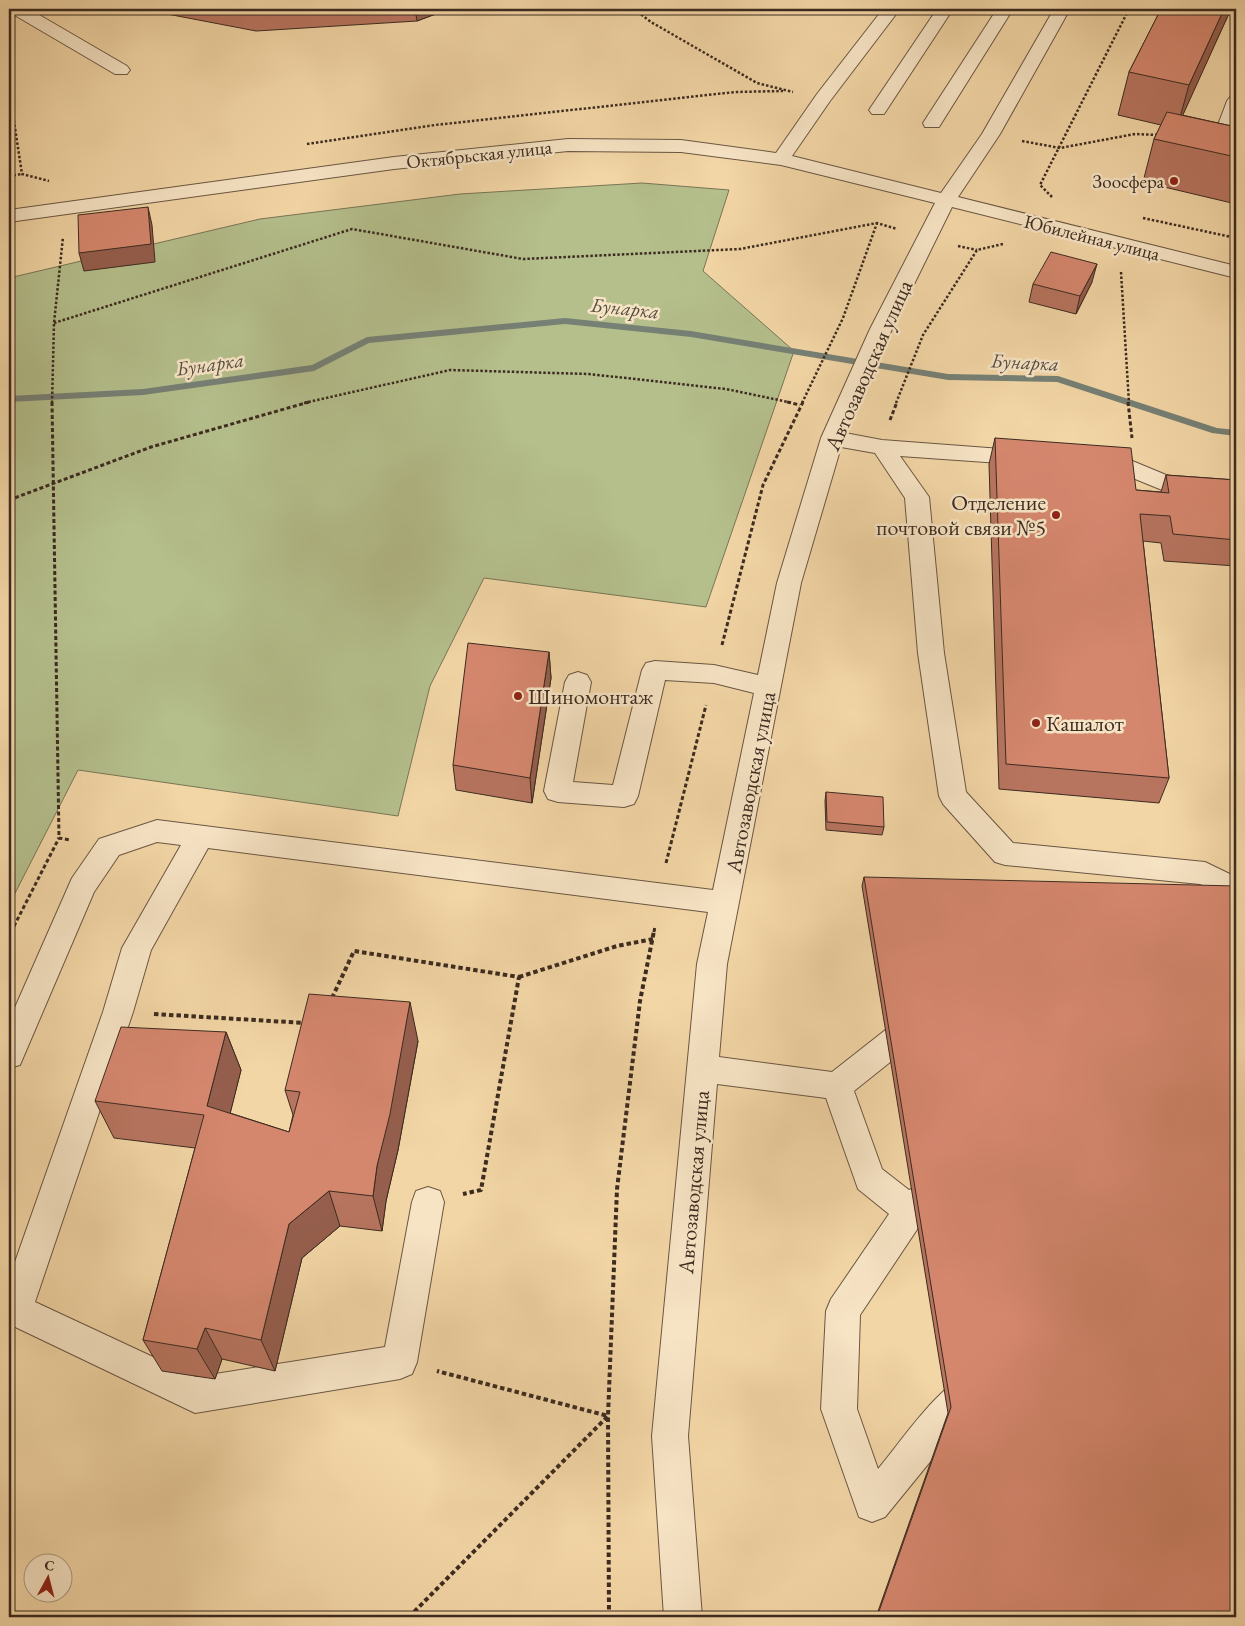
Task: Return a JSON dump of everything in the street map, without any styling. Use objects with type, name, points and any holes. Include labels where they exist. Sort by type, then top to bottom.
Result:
[{"type":"street","points":[[17,9],[121,70]]},
{"type":"street","points":[[781,159],[823,98],[892,9]]},
{"type":"street","points":[[878,110],[946,9]]},
{"type":"street","points":[[932,123],[1005,9]]},
{"type":"street","name":"Автозаводская улица","points":[[683,1617],[670,1436],[712,964],[726,903],[789,583],[832,438],[881,329],[947,199],[991,134],[1062,9]]},
{"type":"street","points":[[1236,101],[1222,138],[1236,142]]},
{"type":"street","name":"Октябрьская улица","points":[[9,216],[394,163],[568,145],[681,146],[781,159],[947,199]]},
{"type":"street","name":"Юбилейная улица","points":[[947,199],[1030,222],[1236,272]]},
{"type":"street","points":[[832,438],[882,447],[1122,465],[1167,484],[1236,490]]},
{"type":"street","points":[[882,447],[917,497],[931,653],[953,796],[1005,854],[1205,872],[1236,891]]},
{"type":"street","points":[[578,682],[558,791],[624,796],[655,670],[714,674],[768,687]]},
{"type":"street","points":[[9,1055],[82,886],[109,847],[157,830],[726,903]]},
{"type":"street","points":[[201,835],[137,948],[118,1012],[16,1310],[195,1395],[400,1362],[428,1202]]},
{"type":"street","points":[[703,1069],[838,1086],[937,1007]]},
{"type":"street","points":[[838,1086],[868,1178],[910,1211]]},
{"type":"street","points":[[946,1177],[910,1211],[843,1312],[839,1409],[872,1504],[948,1413],[999,1367]]},
{"type":"path","points":[[634,9],[651,22],[757,83],[783,90]]},
{"type":"path","points":[[896,402],[923,335],[977,250],[1025,239],[1030,222],[1052,198],[1040,185],[1129,9]]},
{"type":"path","points":[[9,89],[22,174]]},
{"type":"path","points":[[1060,148],[1135,134],[1164,136]]},
{"type":"path","points":[[9,176],[22,174],[55,182],[63,237],[54,323],[50,422],[53,484],[59,838],[9,936]]},
{"type":"path","points":[[54,323],[352,229],[523,259],[740,249],[877,223],[843,318],[763,485],[680,801],[659,894],[654,939],[640,1001],[617,1188],[608,1416],[609,1617]]},
{"type":"path","points":[[1121,270],[1126,377],[1133,447],[1122,465]]},
{"type":"path","points":[[9,500],[160,444],[313,401],[450,370],[589,374],[726,389],[800,405]]},
{"type":"path","points":[[59,838],[109,847]]},
{"type":"path","points":[[331,1000],[354,951],[518,976],[616,946],[654,939]]},
{"type":"path","points":[[428,1202],[482,1190],[518,976]]},
{"type":"path","points":[[118,1012],[310,1024]]},
{"type":"path","points":[[400,1362],[608,1416]]},
{"type":"path","points":[[409,1617],[608,1416]]},
{"type":"green space","points":[[642,183],[729,190],[703,271],[794,351],[706,607],[484,578],[430,686],[398,816],[78,770],[9,905],[9,278],[260,219],[460,194]]},
{"type":"building","points":[[1161,9],[1224,9],[1189,85],[1129,72]]},
{"type":"building","points":[[1167,112],[1236,127],[1236,157],[1154,139]]},
{"type":"building","points":[[148,207],[151,244],[79,253],[78,215]]},
{"type":"building","points":[[1051,252],[1097,264],[1080,296],[1033,284]]},
{"type":"building","points":[[995,438],[1131,448],[1136,490],[1169,493],[1166,475],[1236,480],[1236,540],[1173,534],[1170,516],[1140,514],[1169,778],[1006,764]]},
{"type":"building","points":[[468,643],[549,652],[530,778],[453,765]]},
{"type":"building","points":[[826,792],[883,797],[884,827],[827,822]]},
{"type":"building","points":[[864,877],[1236,886],[1236,1617],[877,1617],[951,1407]]},
{"type":"building","points":[[309,994],[410,1002],[390,1114],[377,1166],[373,1196],[329,1191],[289,1224],[261,1340],[205,1328],[197,1349],[143,1340],[204,1115],[95,1101],[121,1027],[226,1032],[207,1106],[289,1132],[300,1092],[285,1090]]},
{"type":"waterway","name":"Бунарка","points":[[9,399],[143,392],[314,368],[367,340],[565,321],[691,334],[948,377],[1058,379],[1216,431],[1236,433]]},
{"type":"place","name":"Зоосфера","points":[[1174,181]]},
{"type":"place","name":"Отделение почтовой связи №5","points":[[1056,515]]},
{"type":"place","name":"Шиномонтаж","points":[[518,696]]},
{"type":"place","name":"Кашалот","points":[[1036,723]]}]
